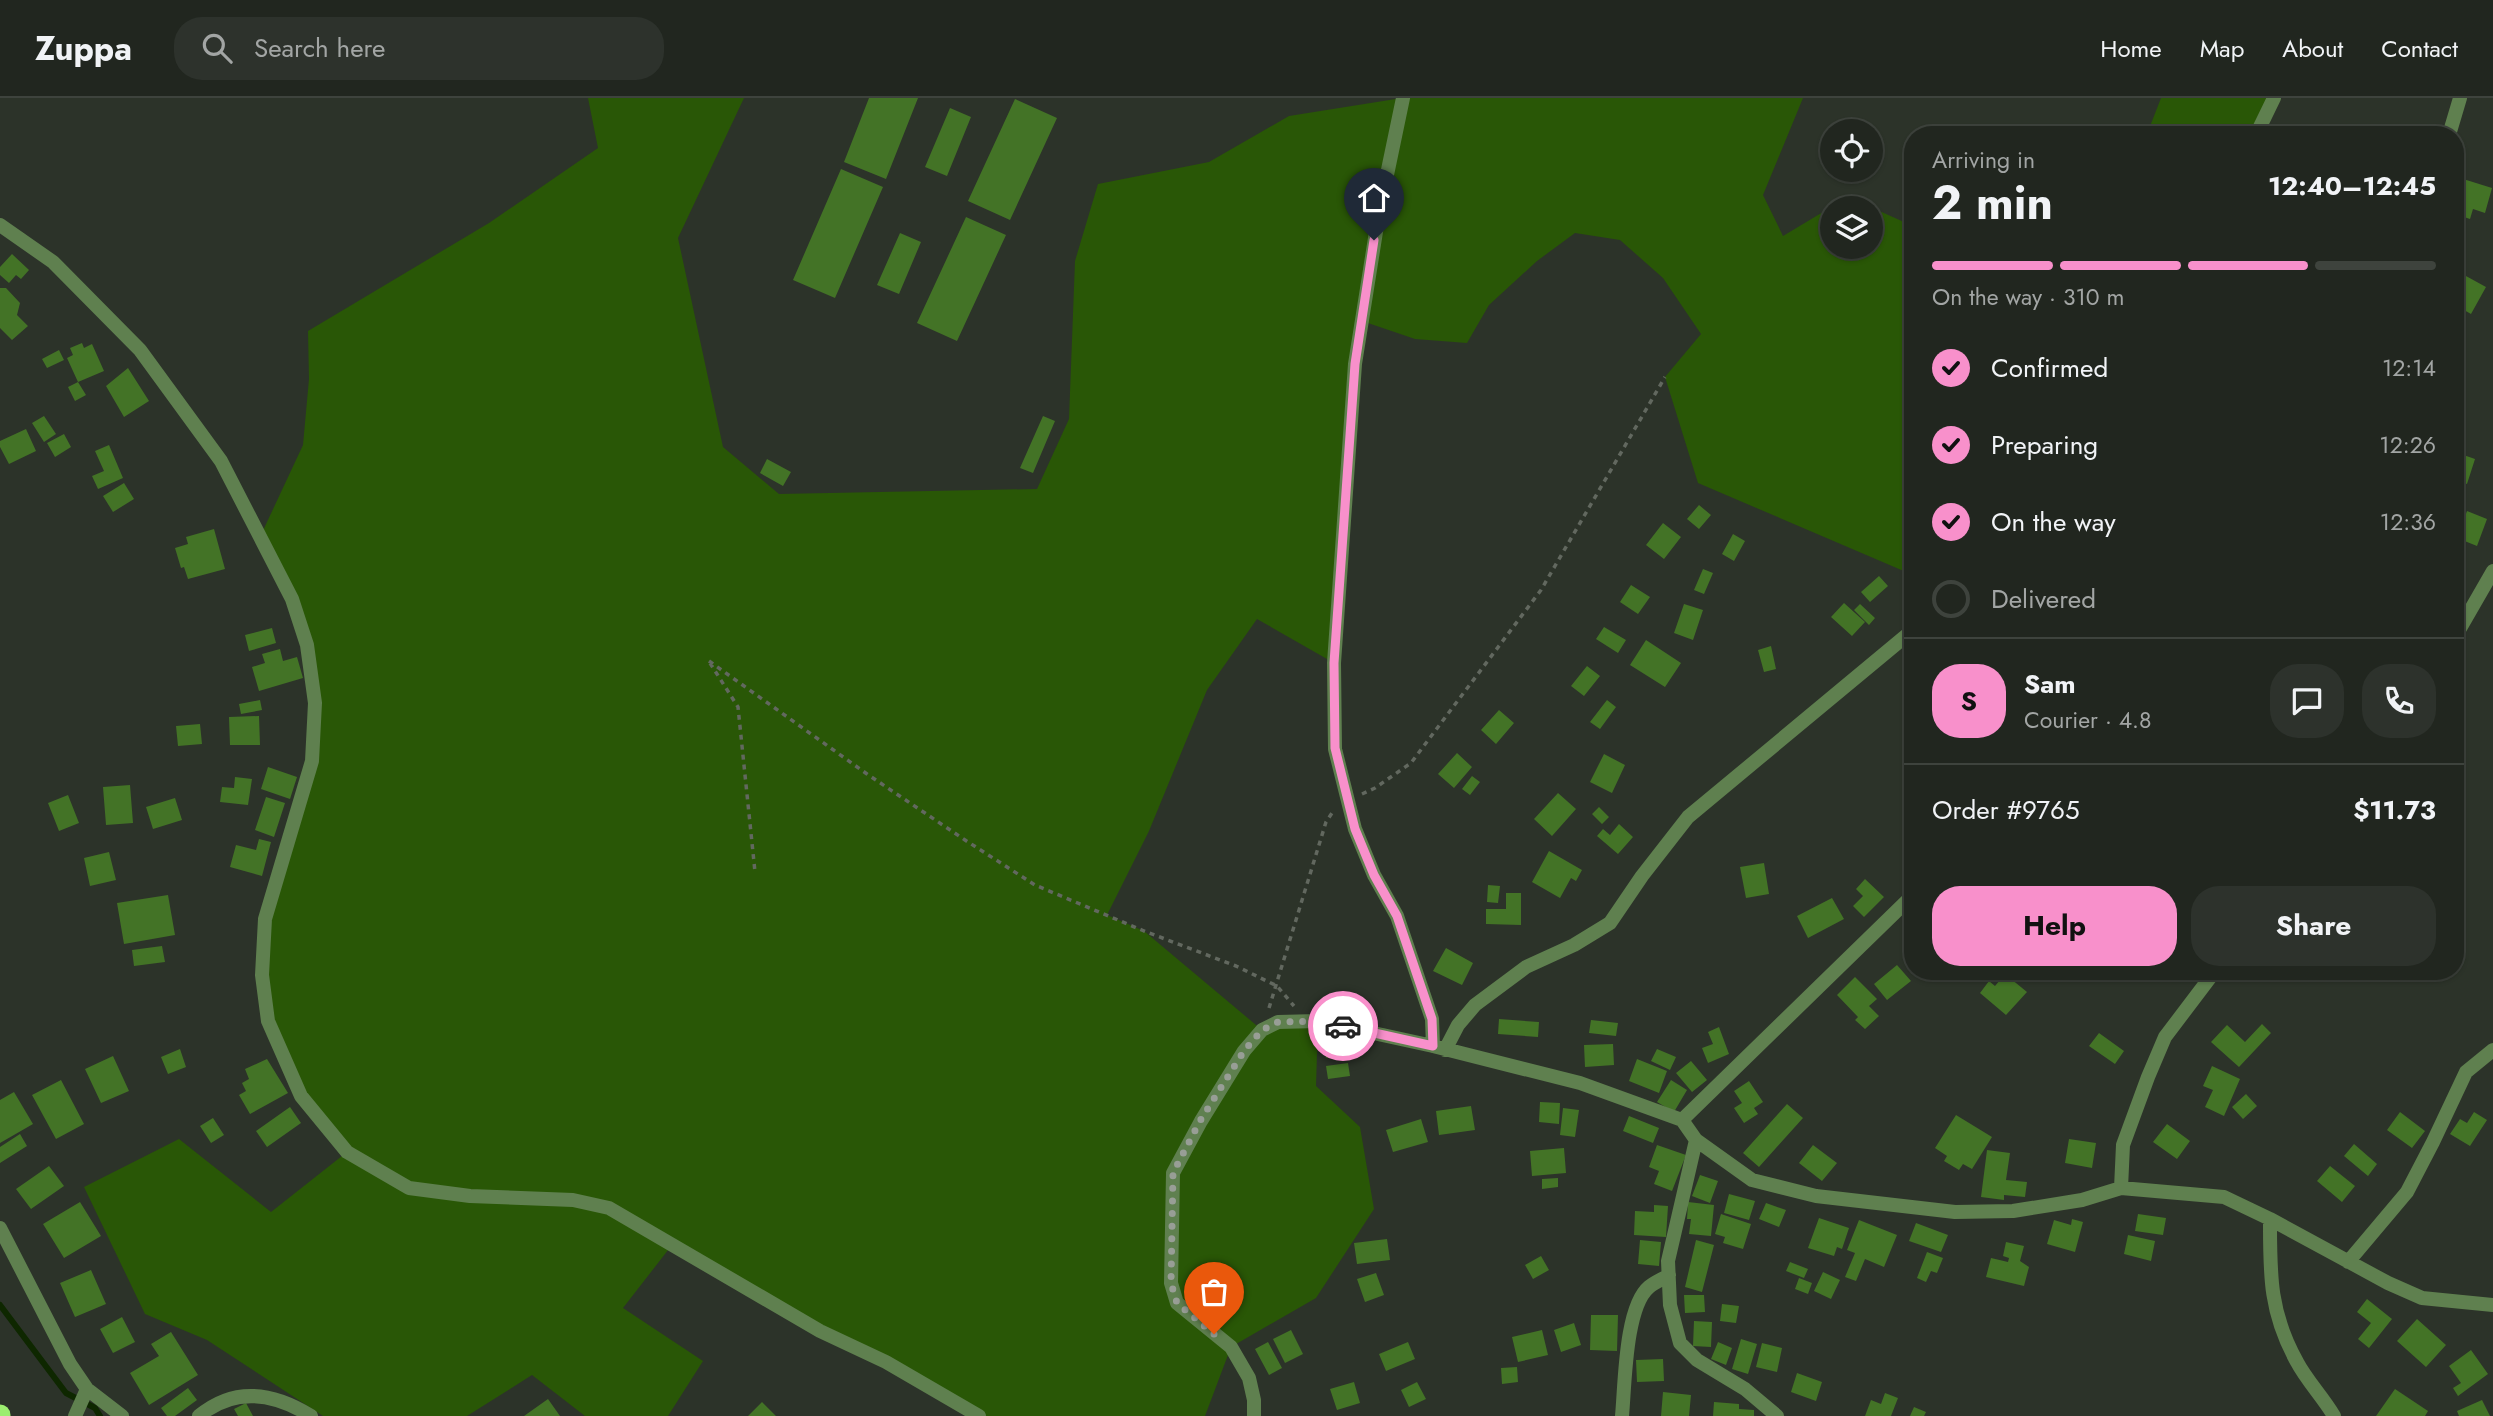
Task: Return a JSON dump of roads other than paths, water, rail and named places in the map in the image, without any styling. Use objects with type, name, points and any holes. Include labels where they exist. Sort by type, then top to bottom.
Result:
[{"type":"street","points":[[1403,98],[1379,213],[1355,364],[1334,663],[1335,748],[1355,829],[1374,875],[1397,916],[1432,1019],[1439,1048]]},
{"type":"street","points":[[2260,126],[2274,98]]},
{"type":"street","points":[[2452,126],[2460,98]]},
{"type":"street","points":[[0,225],[53,262],[139,350],[221,461],[292,599],[307,645],[315,704],[312,761],[265,919],[262,975],[268,1021],[301,1096],[316,1115],[347,1152],[408,1188],[470,1196],[573,1200],[609,1208],[820,1331],[886,1362],[979,1416]]},
{"type":"street","points":[[2464,621],[2493,571]]},
{"type":"street","points":[[1439,1048],[1475,1005],[1526,967],[1574,945],[1610,923],[1688,817],[1904,637]]},
{"type":"street","points":[[1682,1120],[1904,904]]},
{"type":"street","points":[[2121,1188],[2123,1145],[2148,1077],[2165,1037],[2208,980]]},
{"type":"street","points":[[1254,1416],[1249,1378],[1231,1347],[1177,1303],[1171,1283],[1173,1173],[1200,1121],[1244,1051],[1262,1030],[1278,1022],[1318,1021],[1580,1083],[1682,1120],[1696,1140],[1752,1180],[1816,1196],[1955,1212],[2013,1211],[2082,1200],[2121,1188],[2224,1197],[2422,1298],[2493,1305]]},
{"type":"street","points":[[2348,1262],[2407,1192],[2466,1072],[2493,1050]]},
{"type":"street","points":[[1696,1140],[1668,1261],[1670,1305],[1680,1343],[1697,1360],[1745,1389],[1777,1416]]},
{"type":"street","points":[[2270,1219],[2270,1273],[2276,1317],[2297,1363],[2334,1416]]},
{"type":"street","points":[[0,1228],[86,1392],[122,1416]]},
{"type":"street","points":[[1622,1416],[1628,1349],[1636,1306],[1648,1287],[1669,1275]]},
{"type":"street","points":[[76,1414],[86,1392]]},
{"type":"street","points":[[199,1416],[221,1401],[253,1395],[302,1410],[312,1416]]},
{"type":"waterway","points":[[0,1305],[66,1393],[95,1408],[100,1416]]}]
